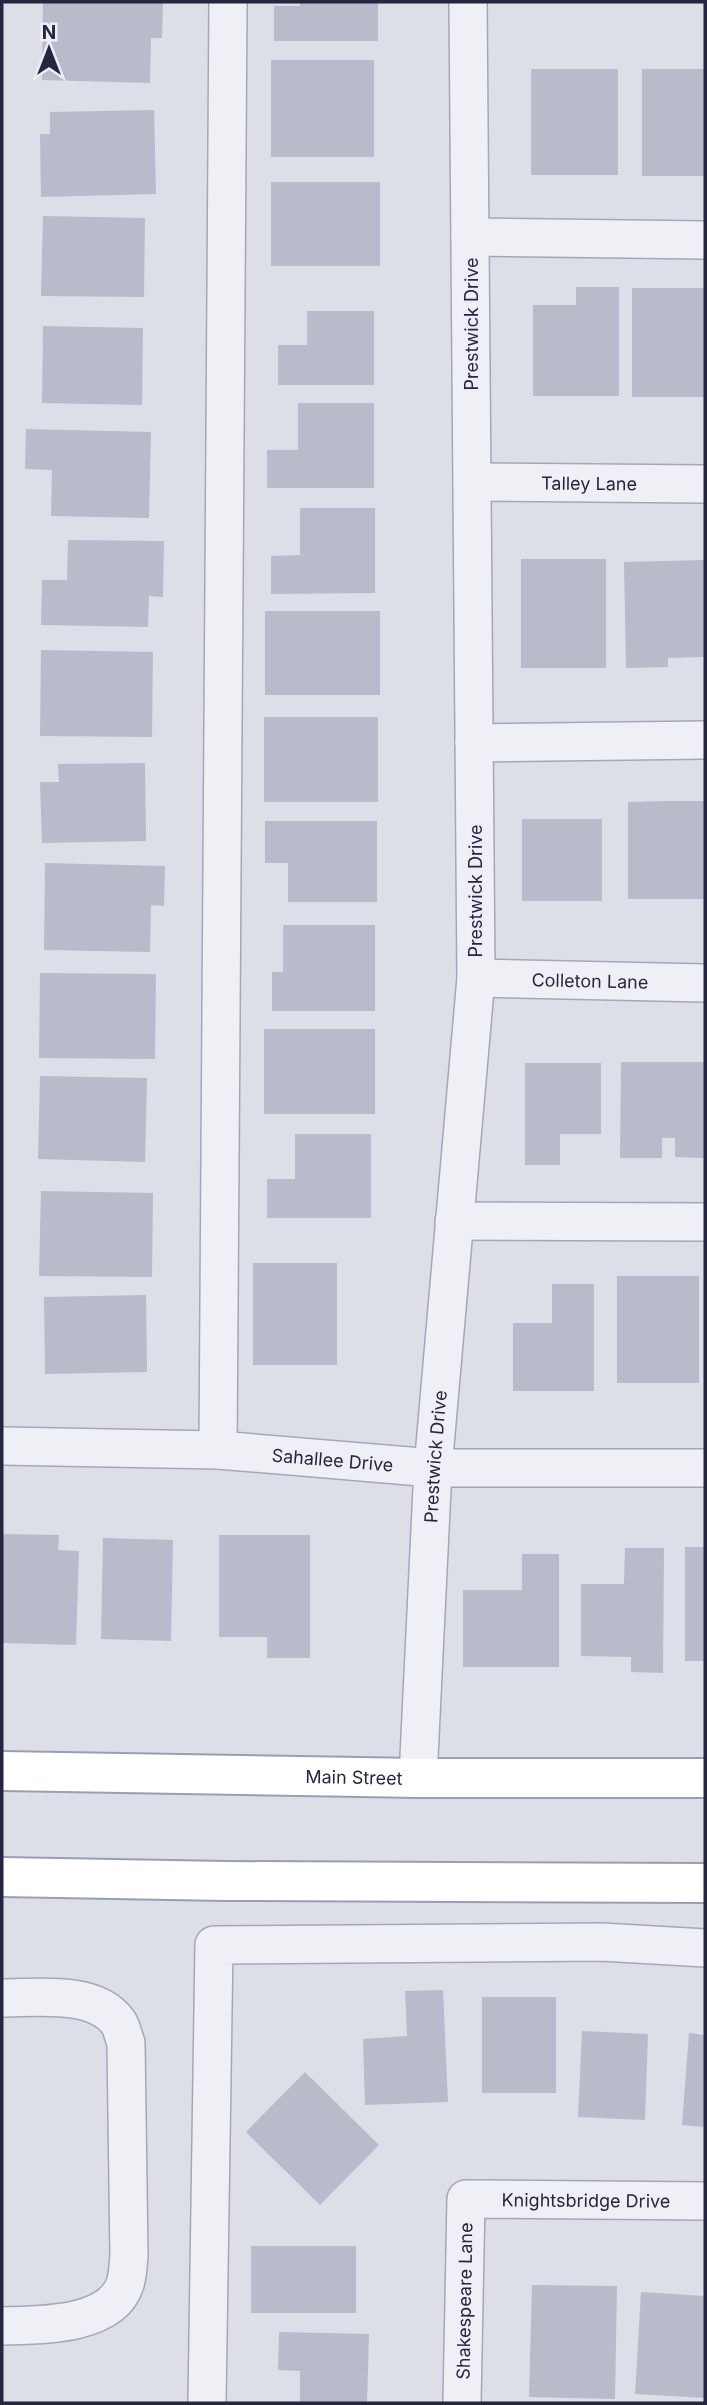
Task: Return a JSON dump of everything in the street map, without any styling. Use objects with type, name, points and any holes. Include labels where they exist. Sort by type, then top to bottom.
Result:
[{"type":"main road","name":"Main Street","points":[[2,1771],[418,1779],[705,1779]]},
{"type":"main road","points":[[2,1877],[212,1881],[705,1883]]},
{"type":"street","points":[[218,1450],[228,2]]},
{"type":"street","name":"Prestwick Drive","points":[[418,1779],[433,1468],[476,978],[468,2]]},
{"type":"street","points":[[470,237],[705,240]]},
{"type":"street","name":"Talley Lane","points":[[472,482],[705,484]]},
{"type":"street","points":[[474,743],[705,740]]},
{"type":"street","name":"Colleton Lane","points":[[476,978],[705,983]]},
{"type":"street","points":[[454,1221],[705,1222]]},
{"type":"street","name":"Sahallee Drive","points":[[2,1446],[218,1450],[433,1468],[705,1468]]},
{"type":"street","points":[[207,2403],[214,1945],[602,1942],[705,1948]]},
{"type":"street","points":[[2,1998],[79,1999],[97,2004],[118,2022],[126,2043],[129,2256],[125,2285],[114,2301],[89,2316],[61,2324],[2,2326]]},
{"type":"street","name":"Knightsbridge Drive","points":[[466,2199],[705,2201]]},
{"type":"street","name":"Shakespeare Lane","points":[[462,2403],[466,2199]]},
{"type":"building","points":[[43,2],[163,2],[162,38],[151,38],[150,83],[42,80]]},
{"type":"building","points":[[300,2],[378,2],[378,41],[274,41],[274,6],[300,6]]},
{"type":"building","points":[[271,60],[374,60],[374,157],[271,157]]},
{"type":"building","points":[[531,69],[618,69],[618,175],[531,175]]},
{"type":"building","points":[[642,69],[705,69],[705,176],[642,176]]},
{"type":"building","points":[[154,110],[156,194],[41,197],[40,134],[50,134],[50,112]]},
{"type":"building","points":[[271,182],[380,182],[380,266],[271,266]]},
{"type":"building","points":[[43,216],[145,218],[144,297],[41,296]]},
{"type":"building","points":[[576,287],[619,287],[619,396],[533,396],[533,305],[576,305]]},
{"type":"building","points":[[632,288],[705,288],[705,397],[632,397]]},
{"type":"building","points":[[307,311],[374,311],[374,385],[278,385],[278,345],[307,345]]},
{"type":"building","points":[[43,326],[143,328],[142,405],[42,403]]},
{"type":"building","points":[[298,403],[374,403],[374,488],[267,488],[267,450],[298,450]]},
{"type":"building","points":[[26,429],[151,432],[149,518],[51,516],[52,470],[25,469]]},
{"type":"building","points":[[300,508],[375,508],[375,593],[271,594],[271,556],[300,555]]},
{"type":"building","points":[[68,540],[164,541],[163,597],[149,596],[148,627],[41,625],[42,580],[67,580]]},
{"type":"building","points":[[521,559],[606,559],[606,668],[521,668]]},
{"type":"building","points":[[705,560],[705,657],[668,658],[668,667],[626,668],[624,562]]},
{"type":"building","points":[[265,611],[380,611],[380,695],[265,695]]},
{"type":"building","points":[[41,650],[153,652],[152,737],[40,736]]},
{"type":"building","points":[[264,717],[378,717],[378,802],[264,802]]},
{"type":"building","points":[[145,763],[146,841],[42,843],[40,782],[59,782],[58,764]]},
{"type":"building","points":[[705,801],[705,899],[628,899],[628,802]]},
{"type":"building","points":[[522,819],[602,819],[602,901],[522,901]]},
{"type":"building","points":[[265,821],[377,821],[377,902],[288,902],[288,863],[265,863]]},
{"type":"building","points":[[45,863],[165,866],[164,906],[151,905],[150,952],[44,950]]},
{"type":"building","points":[[283,925],[375,925],[375,1011],[272,1011],[272,972],[283,972]]},
{"type":"building","points":[[40,973],[156,974],[155,1059],[39,1058]]},
{"type":"building","points":[[264,1029],[375,1029],[375,1114],[264,1114]]},
{"type":"building","points":[[621,1062],[704,1062],[704,1158],[675,1157],[675,1138],[662,1138],[662,1158],[620,1158]]},
{"type":"building","points":[[525,1063],[601,1063],[601,1134],[560,1134],[560,1165],[525,1165]]},
{"type":"building","points":[[40,1076],[147,1078],[145,1162],[38,1159]]},
{"type":"building","points":[[295,1134],[371,1134],[371,1218],[267,1218],[267,1179],[295,1179]]},
{"type":"building","points":[[41,1191],[153,1193],[152,1277],[39,1276]]},
{"type":"building","points":[[253,1263],[337,1263],[337,1365],[253,1365]]},
{"type":"building","points":[[617,1276],[699,1276],[699,1383],[617,1383]]},
{"type":"building","points":[[552,1284],[594,1284],[594,1391],[513,1391],[513,1323],[552,1323]]},
{"type":"building","points":[[146,1295],[147,1372],[45,1374],[44,1297]]},
{"type":"building","points":[[2,1534],[59,1535],[58,1550],[79,1551],[76,1645],[2,1643]]},
{"type":"building","points":[[219,1535],[310,1535],[310,1658],[267,1658],[267,1637],[219,1637]]},
{"type":"building","points":[[103,1538],[173,1540],[171,1641],[101,1639]]},
{"type":"building","points":[[685,1547],[705,1547],[705,1661],[685,1661]]},
{"type":"building","points":[[625,1548],[664,1548],[663,1673],[631,1672],[631,1657],[581,1656],[581,1584],[624,1584]]},
{"type":"building","points":[[522,1554],[559,1554],[559,1667],[463,1667],[463,1590],[522,1590]]},
{"type":"building","points":[[443,1990],[448,2102],[365,2105],[363,2039],[407,2036],[405,1991]]},
{"type":"building","points":[[482,1997],[556,1997],[556,2093],[482,2093]]},
{"type":"building","points":[[582,2031],[648,2034],[645,2120],[578,2117]]},
{"type":"building","points":[[689,2033],[705,2035],[705,2127],[682,2125]]},
{"type":"building","points":[[305,2072],[379,2145],[320,2205],[246,2132]]},
{"type":"building","points":[[251,2246],[356,2246],[356,2313],[251,2313]]},
{"type":"building","points":[[532,2285],[617,2286],[615,2399],[529,2397]]},
{"type":"building","points":[[641,2292],[705,2296],[705,2398],[635,2394]]},
{"type":"building","points":[[279,2332],[369,2334],[367,2403],[300,2403],[300,2371],[278,2370]]}]
